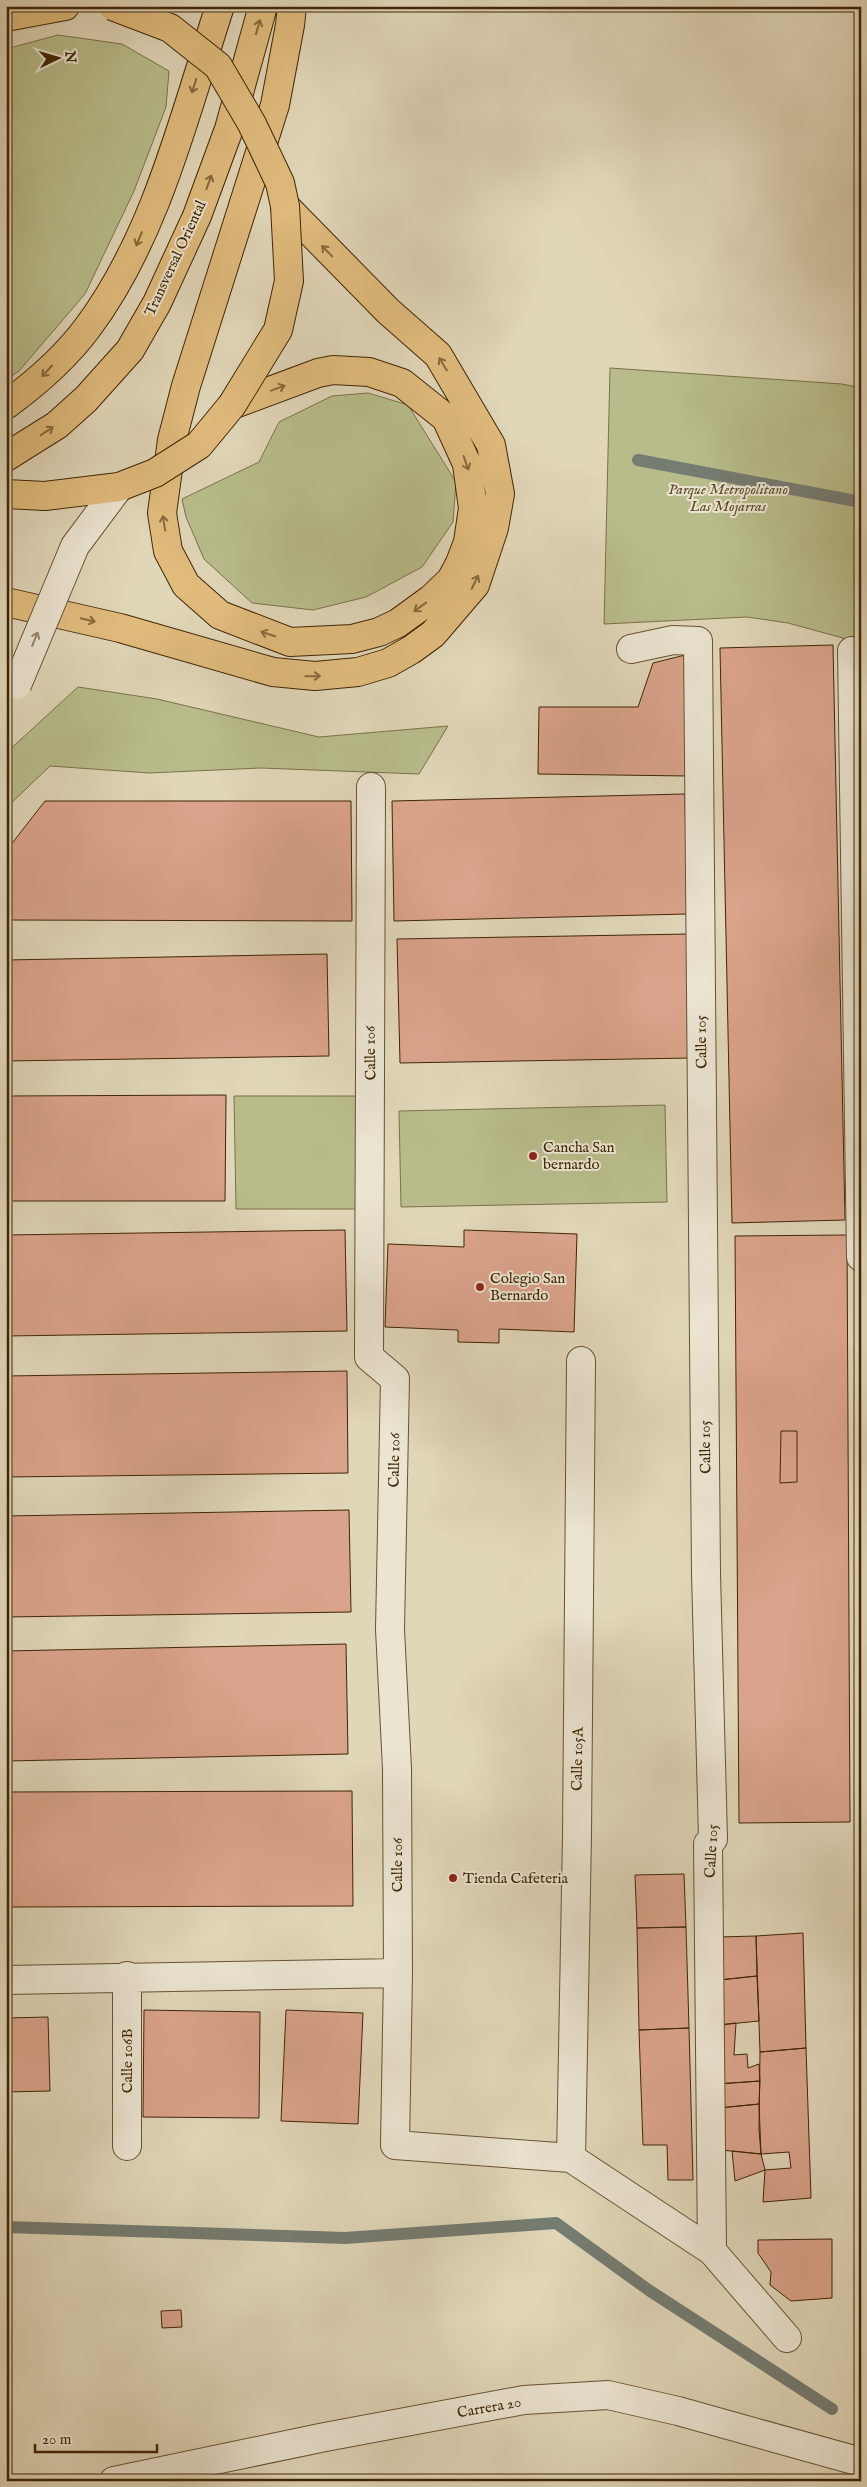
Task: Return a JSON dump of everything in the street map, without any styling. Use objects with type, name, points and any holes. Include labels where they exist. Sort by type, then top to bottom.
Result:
[{"type":"main road","points":[[6,17],[65,6]]},
{"type":"main road","points":[[6,494],[45,496],[119,487],[155,473],[199,445],[232,405],[278,330],[289,281],[285,206],[280,183],[252,124],[218,66],[170,28],[112,6]]},
{"type":"main road","points":[[6,405],[38,381],[88,328],[130,260],[158,193],[220,6]]},
{"type":"main road","name":"Transversal Oriental","points":[[6,457],[57,424],[86,400],[130,350],[157,302],[196,216],[229,129],[263,6]]},
{"type":"main road","points":[[285,206],[388,311],[438,355],[458,412],[472,486],[474,508],[468,542],[451,580],[432,598],[398,623],[379,632],[352,639],[290,642],[220,615],[186,584],[168,551],[162,513],[172,440],[186,386],[275,104],[292,6]]},
{"type":"main road","points":[[6,602],[120,628],[287,674],[315,676],[358,672],[388,663],[433,634],[475,584],[488,546],[500,494],[491,445],[458,412],[402,383],[369,372],[333,370],[318,373],[232,405]]},
{"type":"street","points":[[12,690],[75,546],[119,487]]},
{"type":"street","name":"Calle 105","points":[[631,649],[673,640],[698,641],[706,1573],[713,1839],[708,1844],[712,2252]]},
{"type":"street","points":[[852,651],[860,1066],[861,1257]]},
{"type":"street","name":"Calle 106","points":[[372,787],[369,1358],[395,1379],[390,1628],[397,1769],[398,1973],[395,2145],[571,2158]]},
{"type":"street","name":"Calle 105A","points":[[571,2158],[577,1835],[581,1361]]},
{"type":"street","points":[[6,1980],[127,1976],[398,1973]]},
{"type":"street","name":"Calle 106B","points":[[127,1976],[127,2146]]},
{"type":"street","points":[[571,2158],[712,2252],[787,2338]]},
{"type":"street","name":"Carrera 20","points":[[114,2481],[524,2400],[608,2395],[678,2411],[861,2462]]},
{"type":"green space","points":[[58,35],[122,44],[169,71],[166,107],[134,191],[85,294],[19,371],[6,380],[6,49]]},
{"type":"green space","name":"Parque Metropolitano Las Mojarras","points":[[610,368],[842,384],[861,388],[861,643],[788,623],[747,617],[604,624]]},
{"type":"green space","points":[[368,393],[408,405],[456,482],[453,522],[422,567],[366,597],[313,610],[252,603],[204,559],[186,517],[182,499],[259,462],[279,422],[332,396]]},
{"type":"green space","points":[[78,687],[157,699],[319,737],[448,726],[419,774],[261,768],[149,773],[50,766],[6,808],[6,753]]},
{"type":"green space","points":[[234,1096],[358,1096],[356,1209],[236,1209]]},
{"type":"green space","name":"Cancha San bernardo","points":[[665,1105],[667,1202],[401,1207],[399,1111]]},
{"type":"building","points":[[833,645],[845,1220],[732,1223],[720,648]]},
{"type":"building","points":[[689,654],[688,776],[538,774],[539,707],[638,707],[653,663]]},
{"type":"building","points":[[685,794],[687,914],[394,921],[392,801]]},
{"type":"building","points":[[45,801],[351,801],[352,921],[6,920],[6,851]]},
{"type":"building","points":[[689,934],[691,1058],[400,1063],[397,939]]},
{"type":"building","points":[[327,954],[329,1056],[6,1061],[6,960]]},
{"type":"building","points":[[226,1095],[225,1201],[6,1201],[6,1096]]},
{"type":"building","points":[[345,1230],[347,1331],[6,1336],[6,1235]]},
{"type":"building","name":"Colegio San Bernardo","points":[[464,1230],[577,1234],[574,1332],[499,1329],[499,1343],[458,1342],[458,1330],[385,1327],[388,1244],[464,1247]]},
{"type":"building","points":[[847,1235],[850,1822],[739,1823],[735,1236]]},
{"type":"building","points":[[347,1371],[348,1473],[6,1477],[6,1376]]},
{"type":"building","points":[[781,1431],[797,1431],[797,1482],[780,1483]]},
{"type":"building","points":[[349,1510],[351,1612],[6,1617],[6,1516]]},
{"type":"building","points":[[346,1644],[348,1754],[6,1761],[6,1651]]},
{"type":"building","points":[[352,1791],[353,1906],[6,1907],[6,1792]]},
{"type":"building","points":[[684,1874],[686,1927],[637,1928],[635,1875]]},
{"type":"building","points":[[686,1927],[689,2028],[639,2030],[637,1928]]},
{"type":"building","points":[[803,1933],[806,2048],[760,2052],[756,1936]]},
{"type":"building","points":[[756,1936],[757,1976],[719,1980],[719,1937]]},
{"type":"building","points":[[757,1976],[759,2021],[719,2025],[719,1980]]},
{"type":"building","points":[[144,2010],[260,2012],[259,2118],[143,2117]]},
{"type":"building","points":[[286,2010],[363,2013],[358,2124],[281,2121]]},
{"type":"building","points":[[48,2017],[50,2091],[6,2092],[6,2018]]},
{"type":"building","points":[[736,2023],[734,2055],[747,2054],[748,2068],[759,2064],[760,2081],[717,2084],[719,2025]]},
{"type":"building","points":[[689,2028],[693,2180],[668,2180],[667,2145],[643,2145],[639,2030]]},
{"type":"building","points":[[806,2048],[811,2198],[763,2202],[765,2170],[791,2168],[789,2152],[761,2154],[759,2130],[760,2052]]},
{"type":"building","points":[[760,2081],[759,2104],[719,2108],[717,2084]]},
{"type":"building","points":[[759,2104],[761,2154],[721,2150],[719,2108]]},
{"type":"building","points":[[732,2151],[761,2154],[765,2170],[735,2181]]},
{"type":"building","points":[[832,2239],[832,2298],[791,2301],[770,2285],[771,2272],[758,2253],[758,2240]]},
{"type":"building","points":[[181,2310],[182,2327],[162,2328],[161,2311]]},
{"type":"waterway","points":[[638,460],[861,502]]},
{"type":"waterway","points":[[6,2227],[345,2238],[556,2223],[650,2291],[832,2409]]},
{"type":"place","name":"Cancha San bernardo","points":[[533,1156]]},
{"type":"place","name":"Colegio San Bernardo","points":[[480,1287]]},
{"type":"place","name":"Tienda Cafeteria","points":[[453,1878]]}]
